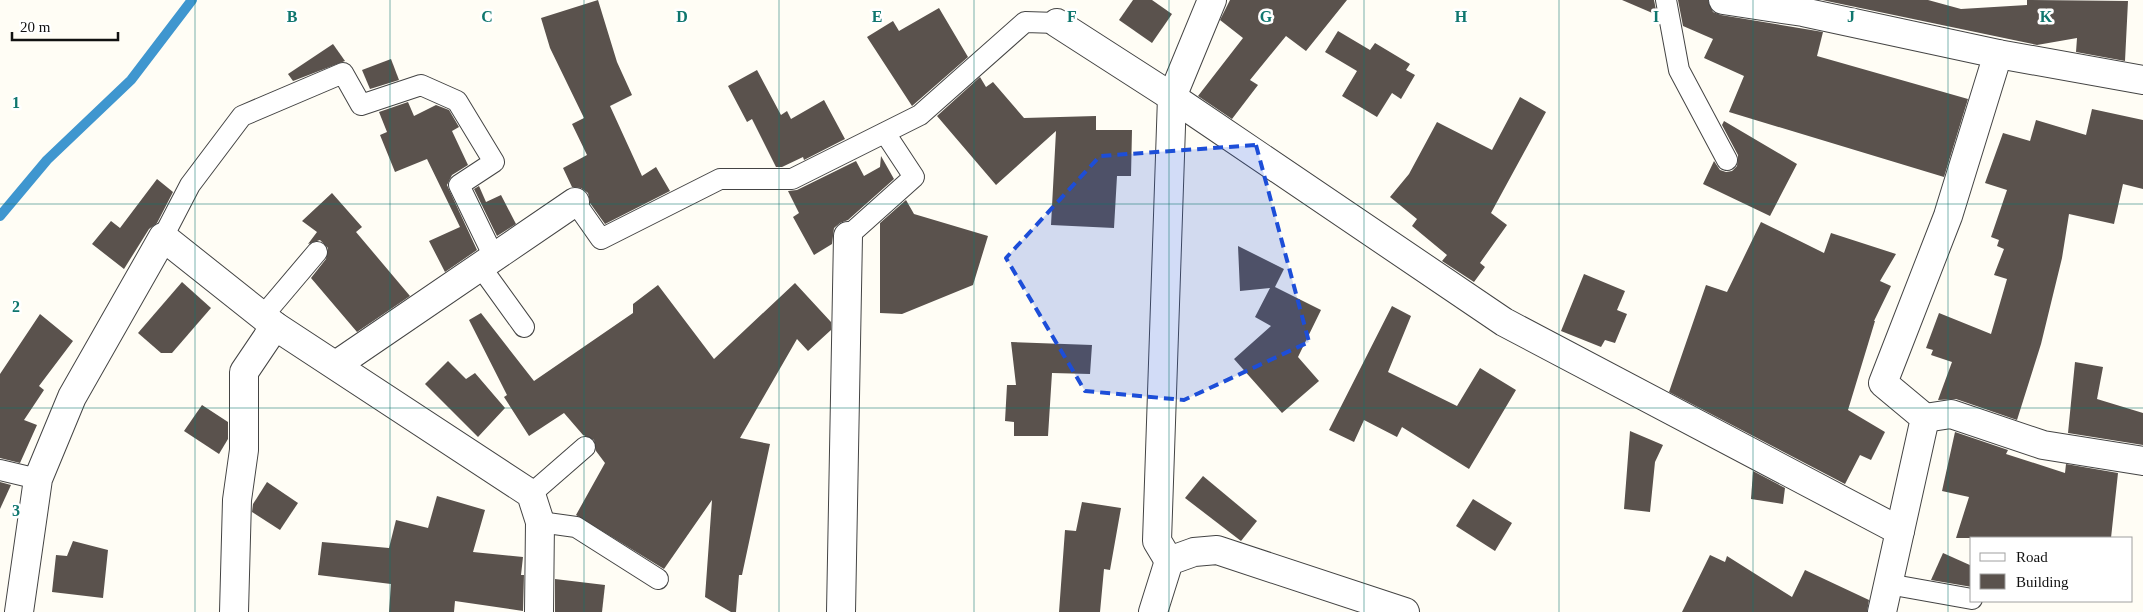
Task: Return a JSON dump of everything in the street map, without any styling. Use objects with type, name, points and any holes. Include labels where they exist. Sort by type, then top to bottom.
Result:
[{"type":"street","points":[[1153,612],[1169,561],[1157,541],[1172,97],[1212,0]]},
{"type":"street","points":[[1723,0],[1805,6],[1998,54],[2143,80]]},
{"type":"street","points":[[1057,23],[1172,97],[1504,322],[1900,531]]},
{"type":"street","points":[[1998,54],[1948,216],[1883,383],[1925,418],[1951,414],[2043,445],[2143,461]]},
{"type":"street","points":[[336,366],[574,202]]},
{"type":"street","points":[[841,612],[848,236]]},
{"type":"street","points":[[19,612],[38,479],[72,398],[163,237],[268,322],[531,494],[540,522],[539,612]]},
{"type":"street","points":[[234,612],[237,500],[244,450],[244,372],[268,322]]},
{"type":"street","points":[[1882,612],[1925,418]]},
{"type":"street","points":[[1169,561],[1194,552],[1217,550],[1406,612]]},
{"type":"lane","points":[[1666,0],[1679,70],[1727,160]]},
{"type":"lane","points":[[574,202],[602,239],[720,178],[792,179],[920,115],[1025,22],[1057,23]]},
{"type":"lane","points":[[163,237],[190,184],[242,116],[343,73],[361,105],[421,85],[457,101],[494,162],[459,185],[487,262],[524,327]]},
{"type":"lane","points":[[848,236],[914,177],[884,133]]},
{"type":"lane","points":[[268,322],[317,252]]},
{"type":"lane","points":[[531,494],[585,447]]},
{"type":"lane","points":[[0,470],[38,479]]},
{"type":"lane","points":[[540,522],[576,527],[658,579]]},
{"type":"lane","points":[[1888,584],[1970,599]]},
{"type":"highlighted area","points":[[1256,145],[1309,342],[1184,400],[1085,391],[1006,258],[1100,156]]},
{"type":"building","points":[[598,0],[617,62],[632,95],[610,106],[642,176],[656,167],[670,191],[605,224],[590,203],[588,193],[581,188],[572,187],[563,168],[587,155],[572,124],[584,118],[550,48],[541,18]]},
{"type":"building","points":[[1133,0],[1152,0],[1172,14],[1152,43],[1119,20]]},
{"type":"building","points":[[1230,0],[1347,0],[1306,51],[1286,36],[1250,80],[1258,85],[1232,119],[1198,96],[1243,38],[1220,20]]},
{"type":"building","points":[[1622,0],[1654,0],[1657,15]]},
{"type":"building","points":[[1678,0],[1708,0],[1713,12],[1721,15],[1823,32],[1817,56],[1968,99],[1944,177],[1729,112],[1744,76],[1704,58],[1713,39],[1683,26]]},
{"type":"building","points":[[1822,0],[1928,0],[1961,9],[2027,5],[2027,0],[2128,1],[2125,61],[2076,52],[2077,38],[2037,45]]},
{"type":"building","points":[[939,8],[968,57],[912,106],[867,37],[893,21],[899,31]]},
{"type":"building","points":[[1338,31],[1370,50],[1375,43],[1410,64],[1406,70],[1415,75],[1401,99],[1392,93],[1377,117],[1342,96],[1357,71],[1325,52]]},
{"type":"building","points":[[333,44],[345,61],[293,81],[288,74]]},
{"type":"building","points":[[391,59],[399,80],[370,89],[362,70]]},
{"type":"building","points":[[757,70],[781,115],[787,111],[791,119],[824,100],[845,139],[804,160],[803,157],[782,167],[776,167],[752,119],[747,122],[728,86]]},
{"type":"building","points":[[980,77],[986,87],[993,82],[1024,118],[1096,116],[1096,130],[1132,130],[1131,176],[1117,176],[1114,228],[1051,225],[1056,131],[996,185],[937,116]]},
{"type":"building","points":[[1520,97],[1546,112],[1491,213],[1507,225],[1480,263],[1485,267],[1474,282],[1442,261],[1447,255],[1412,226],[1417,219],[1390,197],[1409,174],[1437,122],[1492,150]]},
{"type":"building","points":[[408,102],[414,116],[436,105],[449,110],[459,127],[452,131],[468,165],[452,175],[447,185],[477,250],[445,272],[429,241],[460,227],[427,159],[395,172],[380,135],[387,132],[379,112]]},
{"type":"building","points":[[2092,109],[2143,120],[2143,189],[2123,184],[2114,224],[2069,214],[2062,258],[2041,344],[2017,420],[1956,399],[1938,400],[1952,362],[1931,355],[1933,350],[1926,348],[1939,313],[1991,334],[2007,279],[1994,275],[2004,249],[1997,246],[1999,240],[1991,237],[2007,190],[1985,183],[2003,133],[2030,141],[2036,120],[2086,135]]},
{"type":"building","points":[[1724,121],[1797,164],[1770,216],[1703,184],[1714,161],[1720,170],[1726,172],[1732,171],[1737,166],[1738,155],[1722,125]]},
{"type":"building","points":[[881,156],[894,179],[848,220],[834,228],[832,244],[814,255],[793,217],[799,213],[788,191],[797,190],[856,161],[864,176],[880,167]]},
{"type":"building","points":[[157,179],[173,192],[157,223],[149,229],[124,269],[92,244],[111,221],[120,228]]},
{"type":"building","points":[[479,186],[486,202],[501,195],[516,224],[497,236],[474,189]]},
{"type":"building","points":[[332,193],[362,227],[356,232],[410,296],[357,332],[311,278],[326,259],[328,248],[320,240],[308,244],[317,232],[302,221]]},
{"type":"building","points":[[906,200],[914,214],[988,236],[973,285],[902,314],[880,313],[880,223]]},
{"type":"building","points":[[1761,222],[1824,253],[1831,233],[1896,254],[1880,281],[1891,286],[1874,321],[1848,410],[1885,432],[1871,460],[1860,455],[1845,484],[1669,392],[1706,285],[1727,292]]},
{"type":"building","points":[[1238,246],[1284,269],[1275,287],[1321,310],[1298,357],[1319,381],[1282,413],[1234,359],[1271,326],[1255,317],[1270,288],[1240,291]]},
{"type":"building","points":[[1584,274],[1625,291],[1617,310],[1627,314],[1615,343],[1605,340],[1601,347],[1561,331]]},
{"type":"building","points":[[182,282],[211,308],[172,353],[161,353],[138,333]]},
{"type":"building","points":[[795,283],[831,322],[831,330],[808,351],[797,339],[740,438],[770,444],[742,575],[739,575],[736,612],[731,612],[705,597],[712,500],[664,569],[576,515],[605,463],[596,451],[594,440],[583,435],[564,413],[529,436],[504,397],[507,395],[469,320],[481,313],[534,381],[633,313],[633,304],[658,285],[714,359]]},
{"type":"building","points":[[1392,306],[1411,316],[1388,372],[1457,406],[1480,368],[1516,390],[1469,469],[1402,427],[1397,437],[1364,420],[1354,442],[1329,430]]},
{"type":"building","points":[[40,314],[73,341],[39,386],[44,390],[24,420],[37,425],[20,463],[0,458],[0,374]]},
{"type":"building","points":[[1011,342],[1092,345],[1090,374],[1052,373],[1048,436],[1014,436],[1014,422],[1005,421],[1007,385],[1016,385]]},
{"type":"building","points":[[448,361],[466,379],[475,373],[505,408],[478,437],[425,384]]},
{"type":"building","points":[[2075,362],[2103,367],[2097,399],[2143,413],[2143,445],[2068,433]]},
{"type":"building","points":[[202,405],[228,422],[228,439],[219,454],[184,431]]},
{"type":"building","points":[[1630,431],[1663,445],[1655,462],[1650,512],[1624,509]]},
{"type":"building","points":[[1955,432],[2008,450],[2006,454],[2065,473],[2066,464],[2118,473],[2111,537],[1956,538],[1969,497],[1942,491]]},
{"type":"building","points":[[1753,471],[1785,488],[1783,504],[1751,499]]},
{"type":"building","points":[[1203,476],[1257,521],[1241,541],[1185,498]]},
{"type":"building","points":[[0,482],[11,485],[0,509]]},
{"type":"building","points":[[267,482],[298,503],[280,530],[252,512],[253,504]]},
{"type":"building","points":[[437,496],[485,510],[473,552],[523,557],[521,575],[524,575],[523,611],[455,601],[454,612],[389,612],[391,584],[318,575],[322,542],[389,548],[396,520],[428,528]]},
{"type":"building","points":[[1473,499],[1512,523],[1495,551],[1456,526]]},
{"type":"building","points":[[1082,502],[1121,508],[1110,570],[1104,569],[1100,612],[1059,612],[1065,530],[1076,531]]},
{"type":"building","points":[[73,541],[108,550],[103,598],[52,592],[56,555],[67,556]]},
{"type":"building","points":[[1943,553],[1970,565],[1970,587],[1931,580]]},
{"type":"building","points":[[1710,555],[1725,562],[1727,556],[1792,597],[1805,570],[1869,600],[1867,612],[1682,612]]},
{"type":"building","points":[[555,579],[605,585],[602,612],[555,612]]},
{"type":"waterway","points":[[0,216],[47,160],[131,80],[192,0]]}]
